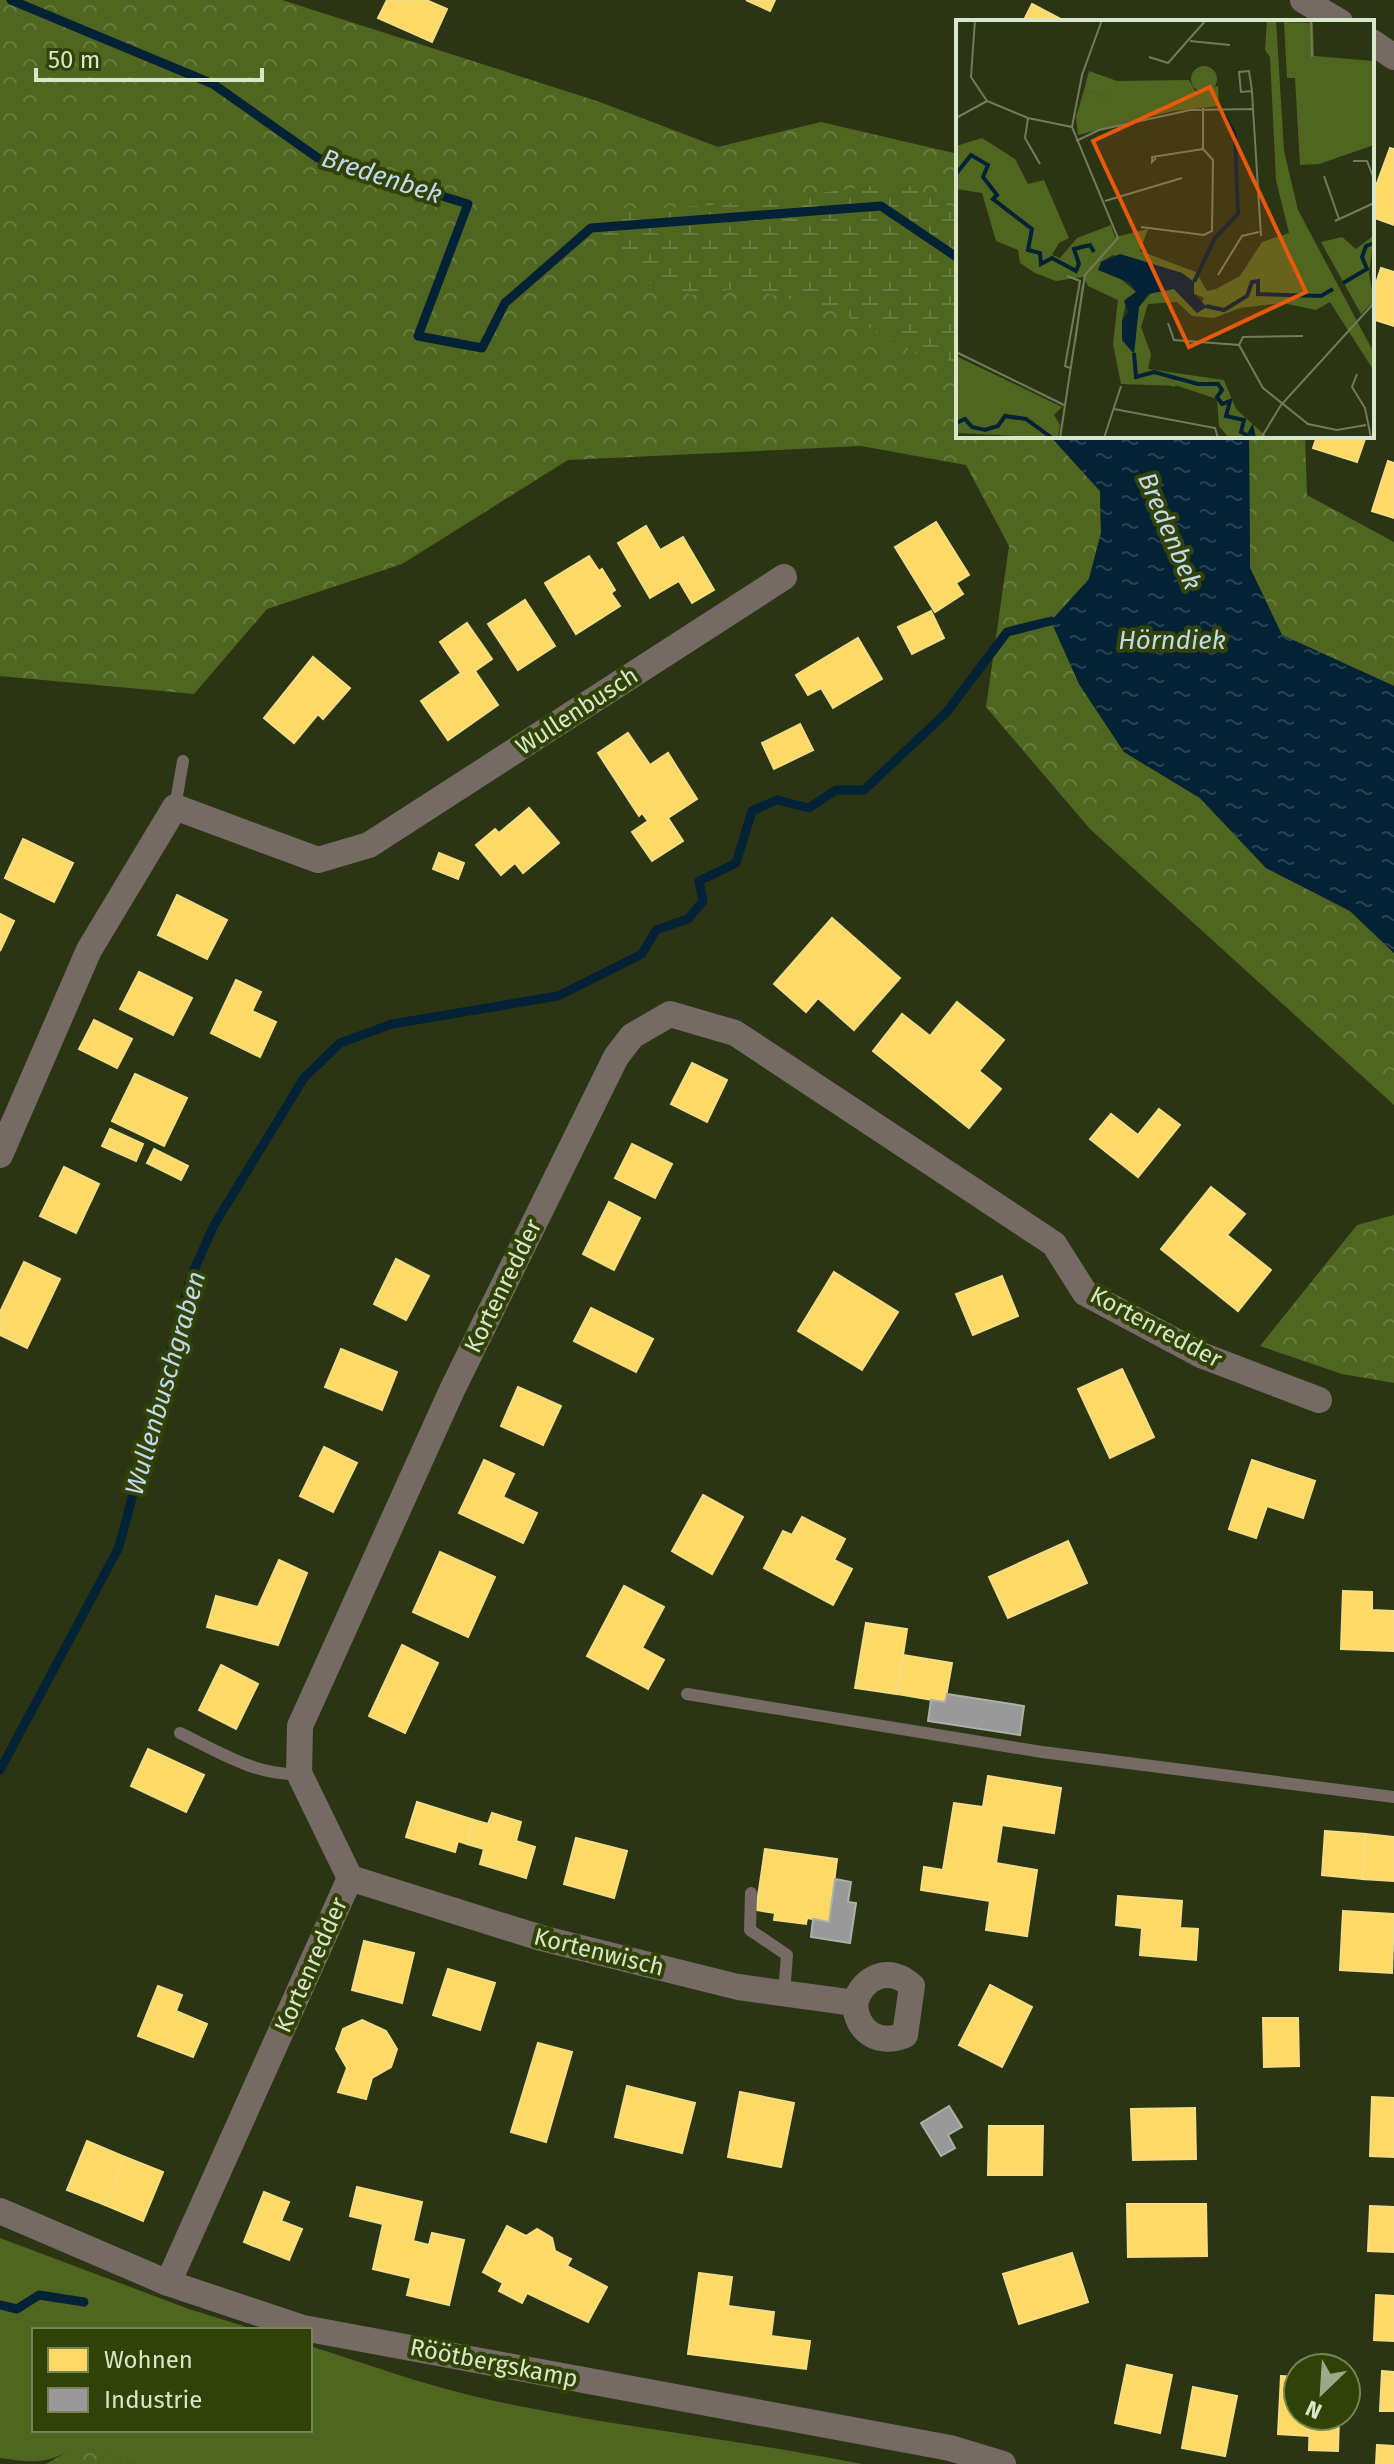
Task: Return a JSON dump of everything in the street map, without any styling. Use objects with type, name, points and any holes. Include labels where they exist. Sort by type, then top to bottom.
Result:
[{"type":"street","points":[[1303,0],[1337,20]]},
{"type":"street","points":[[1374,43],[1394,57]]},
{"type":"street","name":"Wullenbusch","points":[[175,807],[318,860],[369,845],[784,577]]},
{"type":"street","points":[[0,1155],[89,950],[175,807]]},
{"type":"street","name":"Kortenredder","points":[[168,2283],[350,1878],[300,1774],[300,1726],[452,1390],[616,1057],[632,1036],[670,1014],[735,1033],[1054,1244],[1085,1293],[1201,1355],[1319,1400]]},
{"type":"street","name":"Kortenwisch","points":[[350,1878],[541,1938],[738,1987],[855,2003]]},
{"type":"street","name":"Röötbergskamp","points":[[0,2211],[168,2283],[303,2328]]},
{"type":"street","name":"Röötbergskamp","points":[[312,2330],[950,2448],[1003,2464]]},
{"type":"lane","points":[[175,807],[183,761]]},
{"type":"lane","points":[[687,1694],[1042,1752],[1394,1797]]},
{"type":"lane","points":[[180,1733],[261,1771],[300,1774]]},
{"type":"lane","points":[[751,1893],[750,1930],[787,1955],[784,1993]]},
{"type":"green space","points":[[0,0],[282,0],[597,101],[718,147],[821,122],[956,154],[956,438],[1052,438],[1100,491],[1101,533],[1089,579],[1051,621],[1079,684],[1124,752],[1200,798],[1266,868],[1350,911],[1394,953],[1394,1105],[1090,829],[986,707],[1009,546],[966,465],[861,446],[568,460],[402,564],[267,609],[194,694],[0,676]]},
{"type":"green space","points":[[901,182],[956,210],[956,365],[947,359],[915,352],[829,307],[741,288],[692,295],[651,284],[591,228],[610,208],[720,205]]},
{"type":"green space","points":[[1249,438],[1305,438],[1307,495],[1394,542],[1394,686],[1282,635],[1250,568]]},
{"type":"green space","points":[[1394,1215],[1394,1383],[1342,1374],[1260,1346],[1357,1225]]},
{"type":"green space","points":[[0,2238],[189,2309],[250,2328],[32,2328],[32,2432],[312,2432],[312,2347],[473,2396],[618,2424],[862,2464],[136,2464],[83,2444],[44,2460],[0,2458]]},
{"type":"green space","points":[[83,2443],[136,2464],[46,2464]]},
{"type":"water","name":"Hörndiek","points":[[1052,438],[1249,438],[1250,568],[1282,635],[1394,686],[1394,953],[1350,911],[1266,868],[1200,798],[1124,752],[1079,684],[1051,621],[1089,579],[1101,533],[1100,491]]},
{"type":"building: Wohnen","points":[[387,0],[426,0],[447,9],[432,42],[378,18]]},
{"type":"building: Wohnen","points":[[746,0],[775,0],[770,11]]},
{"type":"building: Wohnen","points":[[1032,4],[1062,20],[1024,20]]},
{"type":"building: Wohnen","points":[[1390,148],[1394,149],[1394,225],[1374,218],[1374,192]]},
{"type":"building: Wohnen","points":[[1381,268],[1394,272],[1394,326],[1374,320],[1374,290]]},
{"type":"building: Wohnen","points":[[1316,438],[1365,438],[1357,462],[1313,448]]},
{"type":"building: Wohnen","points":[[1388,461],[1394,463],[1394,518],[1372,511]]},
{"type":"building: Wohnen","points":[[936,522],[969,575],[956,583],[963,594],[935,612],[895,547]]},
{"type":"building: Wohnen","points":[[646,526],[660,550],[683,537],[714,590],[692,603],[679,581],[650,598],[618,543]]},
{"type":"building: Wohnen","points":[[589,556],[599,571],[602,569],[615,590],[611,593],[620,606],[576,634],[545,583]]},
{"type":"building: Wohnen","points":[[525,600],[555,646],[518,670],[488,624]]},
{"type":"building: Wohnen","points":[[931,611],[944,638],[912,654],[898,627]]},
{"type":"building: Wohnen","points":[[467,623],[492,659],[475,671],[498,705],[448,740],[421,701],[461,673],[440,642]]},
{"type":"building: Wohnen","points":[[858,638],[882,679],[833,708],[821,688],[808,695],[796,675]]},
{"type":"building: Wohnen","points":[[313,657],[350,688],[323,719],[318,714],[294,743],[264,718]]},
{"type":"building: Wohnen","points":[[800,724],[813,750],[774,769],[762,743]]},
{"type":"building: Wohnen","points":[[628,733],[650,765],[668,753],[697,799],[668,818],[683,841],[652,861],[632,832],[648,821],[642,813],[639,816],[598,753]]},
{"type":"building: Wohnen","points":[[529,808],[559,843],[523,873],[515,863],[501,875],[476,845],[495,829],[499,833]]},
{"type":"building: Wohnen","points":[[23,839],[73,863],[54,902],[5,878]]},
{"type":"building: Wohnen","points":[[439,853],[464,863],[458,879],[433,869]]},
{"type":"building: Wohnen","points":[[177,895],[227,920],[207,959],[158,935]]},
{"type":"building: Wohnen","points":[[0,914],[14,921],[0,951]]},
{"type":"building: Wohnen","points":[[832,918],[900,978],[854,1030],[818,998],[806,1012],[774,984]]},
{"type":"building: Wohnen","points":[[139,972],[192,998],[173,1035],[120,1009]]},
{"type":"building: Wohnen","points":[[236,980],[261,992],[252,1011],[276,1022],[260,1057],[211,1033]]},
{"type":"building: Wohnen","points":[[957,1002],[1004,1040],[979,1071],[1001,1089],[969,1128],[873,1051],[902,1014],[930,1036]]},
{"type":"building: Wohnen","points":[[94,1020],[132,1039],[117,1068],[79,1049]]},
{"type":"building: Wohnen","points":[[692,1063],[727,1080],[707,1122],[671,1104]]},
{"type":"building: Wohnen","points":[[135,1074],[187,1098],[164,1146],[112,1121]]},
{"type":"building: Wohnen","points":[[1159,1109],[1180,1125],[1138,1177],[1090,1139],[1111,1114],[1138,1135]]},
{"type":"building: Wohnen","points":[[110,1129],[143,1144],[136,1161],[102,1146]]},
{"type":"building: Wohnen","points":[[632,1144],[672,1164],[655,1198],[615,1178]]},
{"type":"building: Wohnen","points":[[154,1149],[188,1166],[181,1180],[147,1163]]},
{"type":"building: Wohnen","points":[[64,1167],[99,1184],[76,1233],[40,1216]]},
{"type":"building: Wohnen","points":[[1211,1187],[1245,1214],[1227,1235],[1271,1270],[1238,1311],[1161,1249]]},
{"type":"building: Wohnen","points":[[609,1202],[640,1218],[614,1270],[583,1254]]},
{"type":"building: Wohnen","points":[[396,1259],[429,1276],[406,1320],[374,1304]]},
{"type":"building: Wohnen","points":[[24,1262],[60,1279],[27,1348],[0,1335],[0,1312]]},
{"type":"building: Wohnen","points":[[834,1272],[898,1312],[862,1370],[798,1331]]},
{"type":"building: Wohnen","points":[[1002,1276],[1018,1316],[973,1335],[956,1294]]},
{"type":"building: Wohnen","points":[[591,1308],[653,1339],[636,1372],[574,1341]]},
{"type":"building: Wohnen","points":[[341,1349],[397,1372],[382,1410],[325,1387]]},
{"type":"building: Wohnen","points":[[1122,1369],[1154,1437],[1110,1458],[1078,1389]]},
{"type":"building: Wohnen","points":[[518,1387],[561,1406],[543,1445],[501,1426]]},
{"type":"building: Wohnen","points":[[324,1447],[357,1463],[333,1512],[300,1496]]},
{"type":"building: Wohnen","points":[[484,1460],[514,1474],[503,1497],[537,1513],[523,1543],[459,1513]]},
{"type":"building: Wohnen","points":[[1252,1460],[1315,1481],[1303,1518],[1267,1506],[1256,1538],[1229,1529]]},
{"type":"building: Wohnen","points":[[703,1495],[743,1517],[712,1574],[672,1551]]},
{"type":"building: Wohnen","points":[[802,1517],[845,1539],[834,1560],[852,1569],[833,1605],[764,1568],[783,1531],[792,1535]]},
{"type":"building: Wohnen","points":[[1068,1541],[1087,1583],[1008,1618],[989,1577]]},
{"type":"building: Wohnen","points":[[440,1552],[495,1577],[468,1637],[413,1612]]},
{"type":"building: Wohnen","points":[[279,1560],[307,1573],[278,1645],[207,1627],[216,1596],[258,1607]]},
{"type":"building: Wohnen","points":[[624,1586],[664,1607],[642,1648],[664,1660],[648,1689],[587,1656]]},
{"type":"building: Wohnen","points":[[1343,1591],[1372,1592],[1372,1610],[1394,1611],[1394,1651],[1341,1649]]},
{"type":"building: Wohnen","points":[[866,1623],[907,1629],[897,1694],[855,1688]]},
{"type":"building: Wohnen","points":[[402,1645],[438,1663],[405,1733],[369,1716]]},
{"type":"building: Wohnen","points":[[903,1655],[952,1663],[945,1702],[897,1694]]},
{"type":"building: Wohnen","points":[[221,1665],[258,1684],[236,1729],[199,1710]]},
{"type":"building: Wohnen","points":[[148,1749],[204,1775],[186,1812],[131,1786]]},
{"type":"building: Wohnen","points":[[988,1776],[1061,1788],[1054,1833],[1002,1825],[996,1863],[1037,1870],[1027,1936],[986,1930],[990,1901],[921,1890],[924,1867],[943,1870],[954,1803],[983,1807]]},
{"type":"building: Wohnen","points":[[417,1802],[474,1820],[467,1844],[458,1841],[455,1852],[406,1837]]},
{"type":"building: Wohnen","points":[[492,1813],[521,1822],[516,1841],[535,1847],[526,1878],[480,1864],[484,1849],[467,1844],[474,1820],[488,1824]]},
{"type":"building: Wohnen","points":[[1325,1831],[1366,1834],[1362,1879],[1322,1875]]},
{"type":"building: Wohnen","points":[[1366,1834],[1394,1837],[1394,1881],[1362,1879]]},
{"type":"building: Wohnen","points":[[576,1838],[627,1851],[614,1898],[564,1884]]},
{"type":"building: Wohnen","points":[[765,1849],[837,1859],[829,1922],[807,1918],[806,1924],[774,1920],[775,1913],[756,1910]]},
{"type":"building: Wohnen","points":[[1118,1896],[1182,1901],[1180,1928],[1198,1929],[1196,1960],[1140,1955],[1142,1928],[1116,1925]]},
{"type":"building: Wohnen","points":[[1343,1911],[1394,1914],[1392,1973],[1340,1970]]},
{"type":"building: Wohnen","points":[[364,1941],[414,1953],[402,2003],[352,1990]]},
{"type":"building: Wohnen","points":[[448,1969],[495,1983],[480,2030],[433,2015]]},
{"type":"building: Wohnen","points":[[990,1985],[1032,2007],[1002,2067],[959,2045]]},
{"type":"building: Wohnen","points":[[158,1986],[182,1995],[176,2011],[207,2024],[193,2057],[138,2036]]},
{"type":"building: Wohnen","points":[[1263,2018],[1298,2018],[1299,2066],[1264,2067]]},
{"type":"building: Wohnen","points":[[362,2020],[386,2031],[397,2049],[391,2067],[372,2078],[366,2099],[338,2092],[347,2068],[336,2049],[343,2029]]},
{"type":"building: Wohnen","points":[[538,2043],[572,2052],[546,2142],[511,2132]]},
{"type":"building: Wohnen","points":[[627,2086],[695,2103],[682,2153],[615,2137]]},
{"type":"building: Wohnen","points":[[740,2092],[794,2103],[781,2167],[728,2157]]},
{"type":"building: Wohnen","points":[[1372,2097],[1394,2098],[1394,2157],[1370,2156]]},
{"type":"building: Wohnen","points":[[1195,2108],[1196,2159],[1133,2160],[1131,2109]]},
{"type":"building: Wohnen","points":[[989,2126],[1043,2126],[1042,2175],[988,2175]]},
{"type":"building: Wohnen","points":[[87,2141],[125,2157],[105,2205],[67,2190]]},
{"type":"building: Wohnen","points":[[125,2157],[163,2172],[143,2221],[105,2205]]},
{"type":"building: Wohnen","points":[[357,2187],[422,2202],[413,2241],[429,2245],[432,2233],[464,2240],[449,2305],[407,2295],[411,2278],[373,2269],[383,2224],[350,2216]]},
{"type":"building: Wohnen","points":[[264,2192],[289,2202],[281,2221],[302,2229],[289,2260],[244,2242]]},
{"type":"building: Wohnen","points":[[1127,2204],[1206,2204],[1207,2256],[1128,2257]]},
{"type":"building: Wohnen","points":[[1370,2206],[1394,2207],[1394,2252],[1368,2251]]},
{"type":"building: Wohnen","points":[[507,2226],[526,2236],[537,2229],[552,2238],[555,2251],[571,2259],[567,2266],[607,2287],[588,2322],[527,2293],[522,2303],[499,2291],[503,2283],[483,2272]]},
{"type":"building: Wohnen","points":[[1072,2253],[1088,2302],[1019,2324],[1003,2274]]},
{"type":"building: Wohnen","points":[[699,2273],[732,2277],[728,2306],[774,2312],[771,2336],[810,2341],[806,2369],[688,2354]]},
{"type":"building: Wohnen","points":[[1376,2295],[1394,2296],[1394,2341],[1374,2340]]},
{"type":"building: Wohnen","points":[[1127,2365],[1172,2375],[1160,2433],[1115,2423]]},
{"type":"building: Wohnen","points":[[1382,2371],[1394,2372],[1394,2411],[1380,2411]]},
{"type":"building: Wohnen","points":[[1282,2376],[1282,2432],[1309,2432],[1309,2436],[1278,2434]]},
{"type":"building: Wohnen","points":[[1193,2387],[1237,2396],[1225,2456],[1182,2448]]},
{"type":"building: Wohnen","points":[[1310,2432],[1339,2432],[1338,2451],[1309,2450]]},
{"type":"building: Wohnen","points":[[1377,2445],[1394,2446],[1394,2464],[1376,2464]]},
{"type":"building: Industrie","points":[[947,1694],[1024,1706],[1020,1735],[928,1721],[931,1700],[945,1702]]},
{"type":"building: Industrie","points":[[835,1879],[851,1882],[848,1902],[856,1903],[850,1943],[811,1937],[813,1919],[829,1922]]},
{"type":"building: Industrie","points":[[949,2106],[962,2127],[948,2135],[955,2148],[941,2156],[921,2123]]},
{"type":"waterway","name":"Bredenbek","points":[[11,0],[213,84],[318,158],[468,204],[418,336],[482,348],[505,303],[591,228],[881,206],[956,257]]},
{"type":"waterway","name":"Wullenbuschgraben","points":[[0,1770],[119,1547],[190,1279],[214,1225],[304,1078],[340,1043],[392,1024],[558,996],[642,954],[656,930],[688,919],[703,901],[699,881],[736,863],[752,811],[777,800],[809,808],[836,790],[864,790],[946,713],[1007,632],[1051,621]]},
{"type":"waterway","name":"Wullenbuschgraben","points":[[0,2305],[17,2309],[39,2295],[84,2302]]}]
